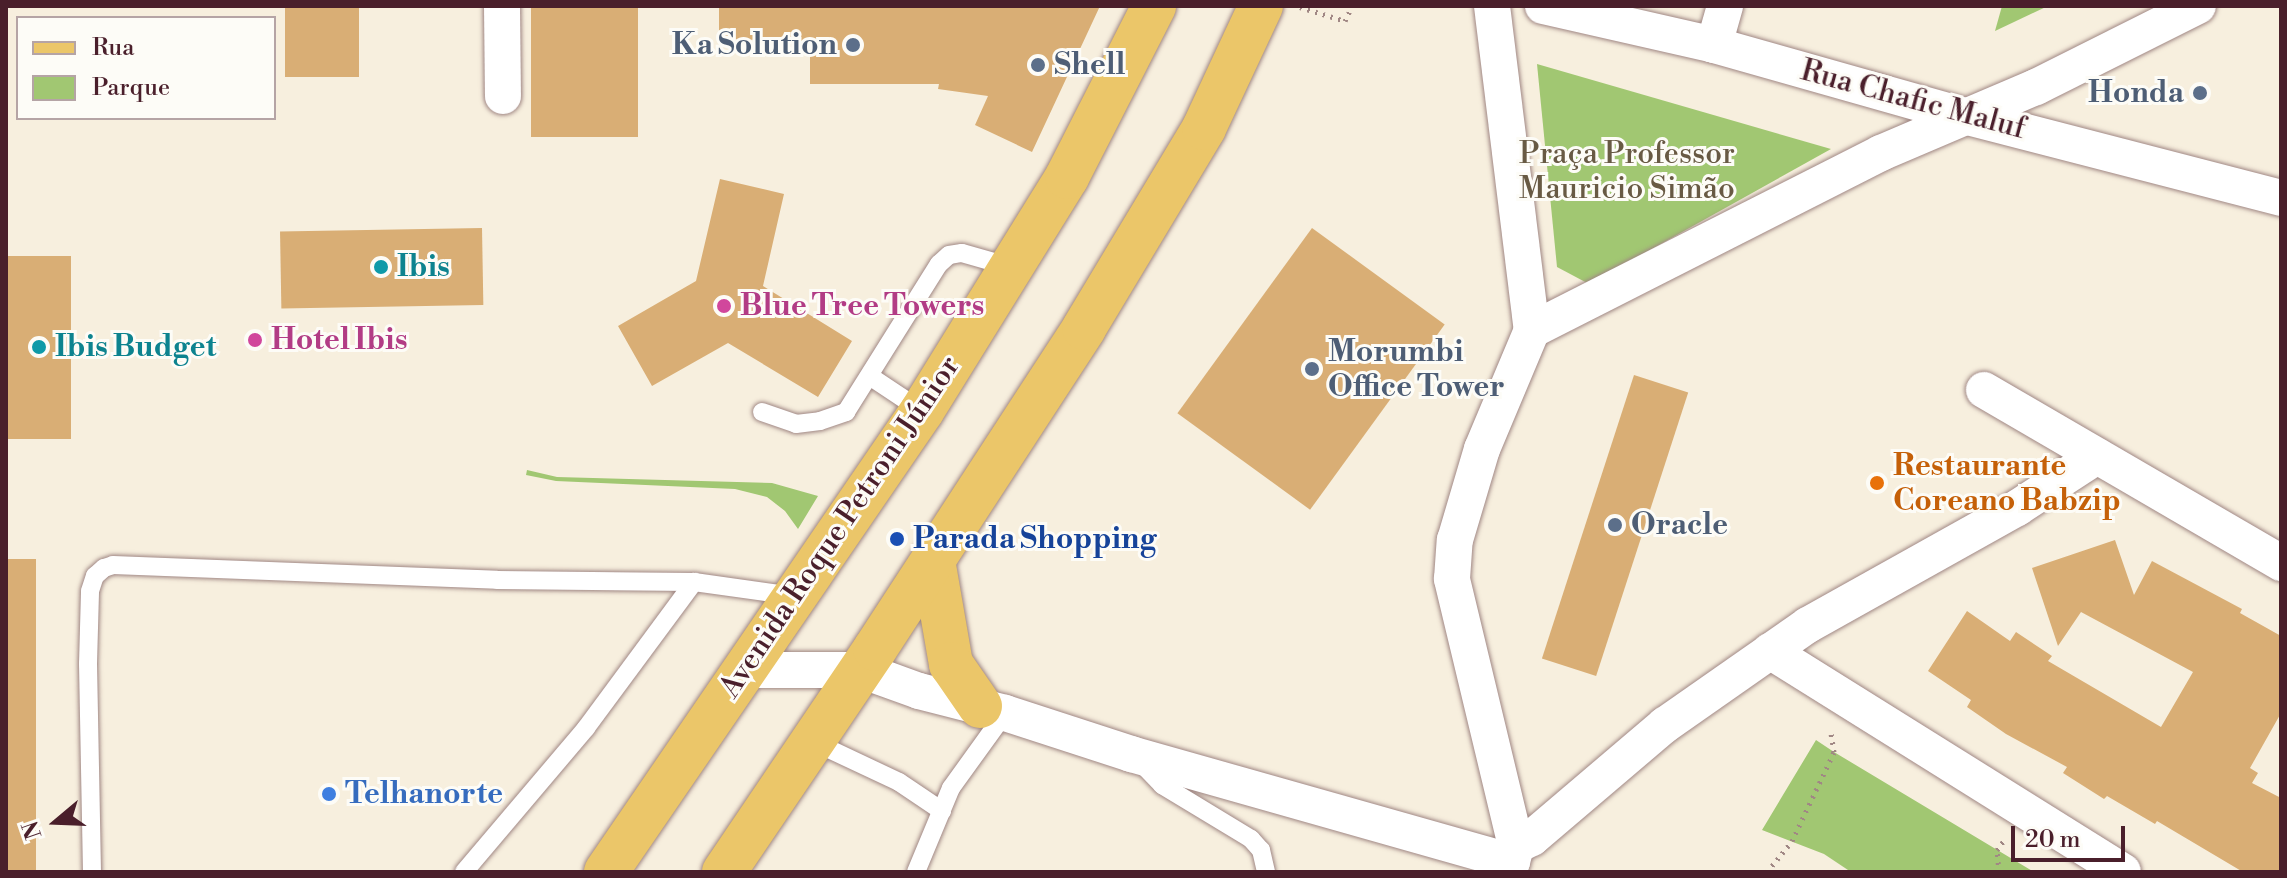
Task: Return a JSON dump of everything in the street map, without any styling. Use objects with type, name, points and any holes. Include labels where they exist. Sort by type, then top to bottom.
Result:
[{"type":"main road","name":"Avenida Roque Petroni Júnior","points":[[606,872],[922,411],[1067,177],[1154,6]]},
{"type":"main road","points":[[724,872],[861,670],[1084,328],[1204,128],[1261,6]]},
{"type":"main road","points":[[933,560],[951,664],[992,709]]},
{"type":"street","points":[[502,6],[503,96]]},
{"type":"street","points":[[1492,6],[1532,330],[1482,449],[1455,540],[1452,579],[1514,854]]},
{"type":"street","name":"Rua Chafic Maluf","points":[[1543,6],[1714,45],[1968,117],[2281,198]]},
{"type":"street","points":[[1714,45],[1725,6]]},
{"type":"street","points":[[1532,330],[1881,153],[2036,87],[2198,6]]},
{"type":"street","points":[[1984,390],[2281,563]]},
{"type":"street","points":[[1514,854],[1665,725],[1770,651],[1863,592],[2017,508],[2097,456]]},
{"type":"street","points":[[1770,651],[2123,872]]},
{"type":"street","points":[[743,670],[861,670],[919,691],[992,709],[1131,754],[1514,854]]},
{"type":"lane","points":[[762,412],[796,424],[820,421],[846,412],[871,377],[910,308],[939,264],[949,255],[962,253],[1011,267]]},
{"type":"lane","points":[[871,377],[922,411]]},
{"type":"lane","points":[[92,872],[90,591],[95,576],[104,568],[113,565],[497,580],[694,582],[793,596]]},
{"type":"lane","points":[[464,872],[586,728],[694,582]]},
{"type":"lane","points":[[916,872],[951,788],[992,709]]},
{"type":"lane","points":[[812,741],[899,782],[942,811]]},
{"type":"lane","points":[[1131,754],[1162,785],[1251,839],[1261,850],[1266,872]]},
{"type":"lane","points":[[907,872],[930,838]]},
{"type":"path","points":[[1295,6],[1345,21],[1352,6]]},
{"type":"path","points":[[1767,872],[1792,841],[1834,752],[1826,687]]},
{"type":"green space","points":[[2002,6],[2048,6],[1995,31]]},
{"type":"green space","name":"Praça Professor Mauricio Simão","points":[[1537,64],[1831,149],[1589,284],[1557,267]]},
{"type":"green space","points":[[527,470],[557,477],[772,483],[818,496],[798,529],[785,511],[767,497],[735,489],[556,481],[526,475]]},
{"type":"green space","points":[[1816,740],[2034,872],[1851,872],[1824,854],[1762,830]]},
{"type":"building","points":[[285,6],[359,6],[359,77],[285,77]]},
{"type":"building","points":[[531,6],[638,6],[638,137],[531,137]]},
{"type":"building","points":[[719,6],[1100,6],[1032,152],[975,125],[988,96],[938,89],[939,84],[810,84],[810,41],[719,39]]},
{"type":"building","name":"Blue Tree Towers","points":[[720,179],[784,194],[763,286],[852,341],[818,397],[728,343],[652,386],[618,326],[696,281]]},
{"type":"building","name":"Ibis","points":[[482,228],[483,305],[281,309],[280,232]]},
{"type":"building","name":"Morumbi Office Tower","points":[[1312,228],[1445,324],[1310,510],[1177,413]]},
{"type":"building","name":"Ibis Budget","points":[[6,256],[71,256],[71,439],[6,439]]},
{"type":"building","name":"Oracle","points":[[1634,375],[1688,393],[1596,676],[1542,658]]},
{"type":"building","points":[[2115,540],[2134,595],[2152,561],[2242,609],[2240,613],[2281,636],[2281,713],[2250,768],[2258,773],[2252,783],[2281,798],[2281,872],[2243,872],[2157,821],[2155,824],[2107,796],[2104,799],[2063,773],[2067,767],[2006,734],[1967,707],[1971,700],[1928,671],[1967,611],[2010,641],[2016,632],[2052,656],[2048,661],[2161,727],[2193,672],[2081,612],[2058,646],[2032,568]]},
{"type":"building","points":[[6,559],[36,559],[36,872],[6,872]]},
{"type":"place","name":"Ka Solution","points":[[853,45]]},
{"type":"place","name":"Shell","points":[[1038,65]]},
{"type":"place","name":"Honda","points":[[2200,93]]},
{"type":"place","name":"Ibis","points":[[381,267]]},
{"type":"place","name":"Blue Tree Towers","points":[[724,306]]},
{"type":"place","name":"Hotel Ibis","points":[[255,340]]},
{"type":"place","name":"Ibis Budget","points":[[39,347]]},
{"type":"place","name":"Morumbi Office Tower","points":[[1312,369]]},
{"type":"place","name":"Restaurante Coreano Babzip","points":[[1877,483]]},
{"type":"place","name":"Oracle","points":[[1615,525]]},
{"type":"place","name":"Parada Shopping","points":[[897,539]]},
{"type":"place","name":"Telhanorte","points":[[329,794]]}]
